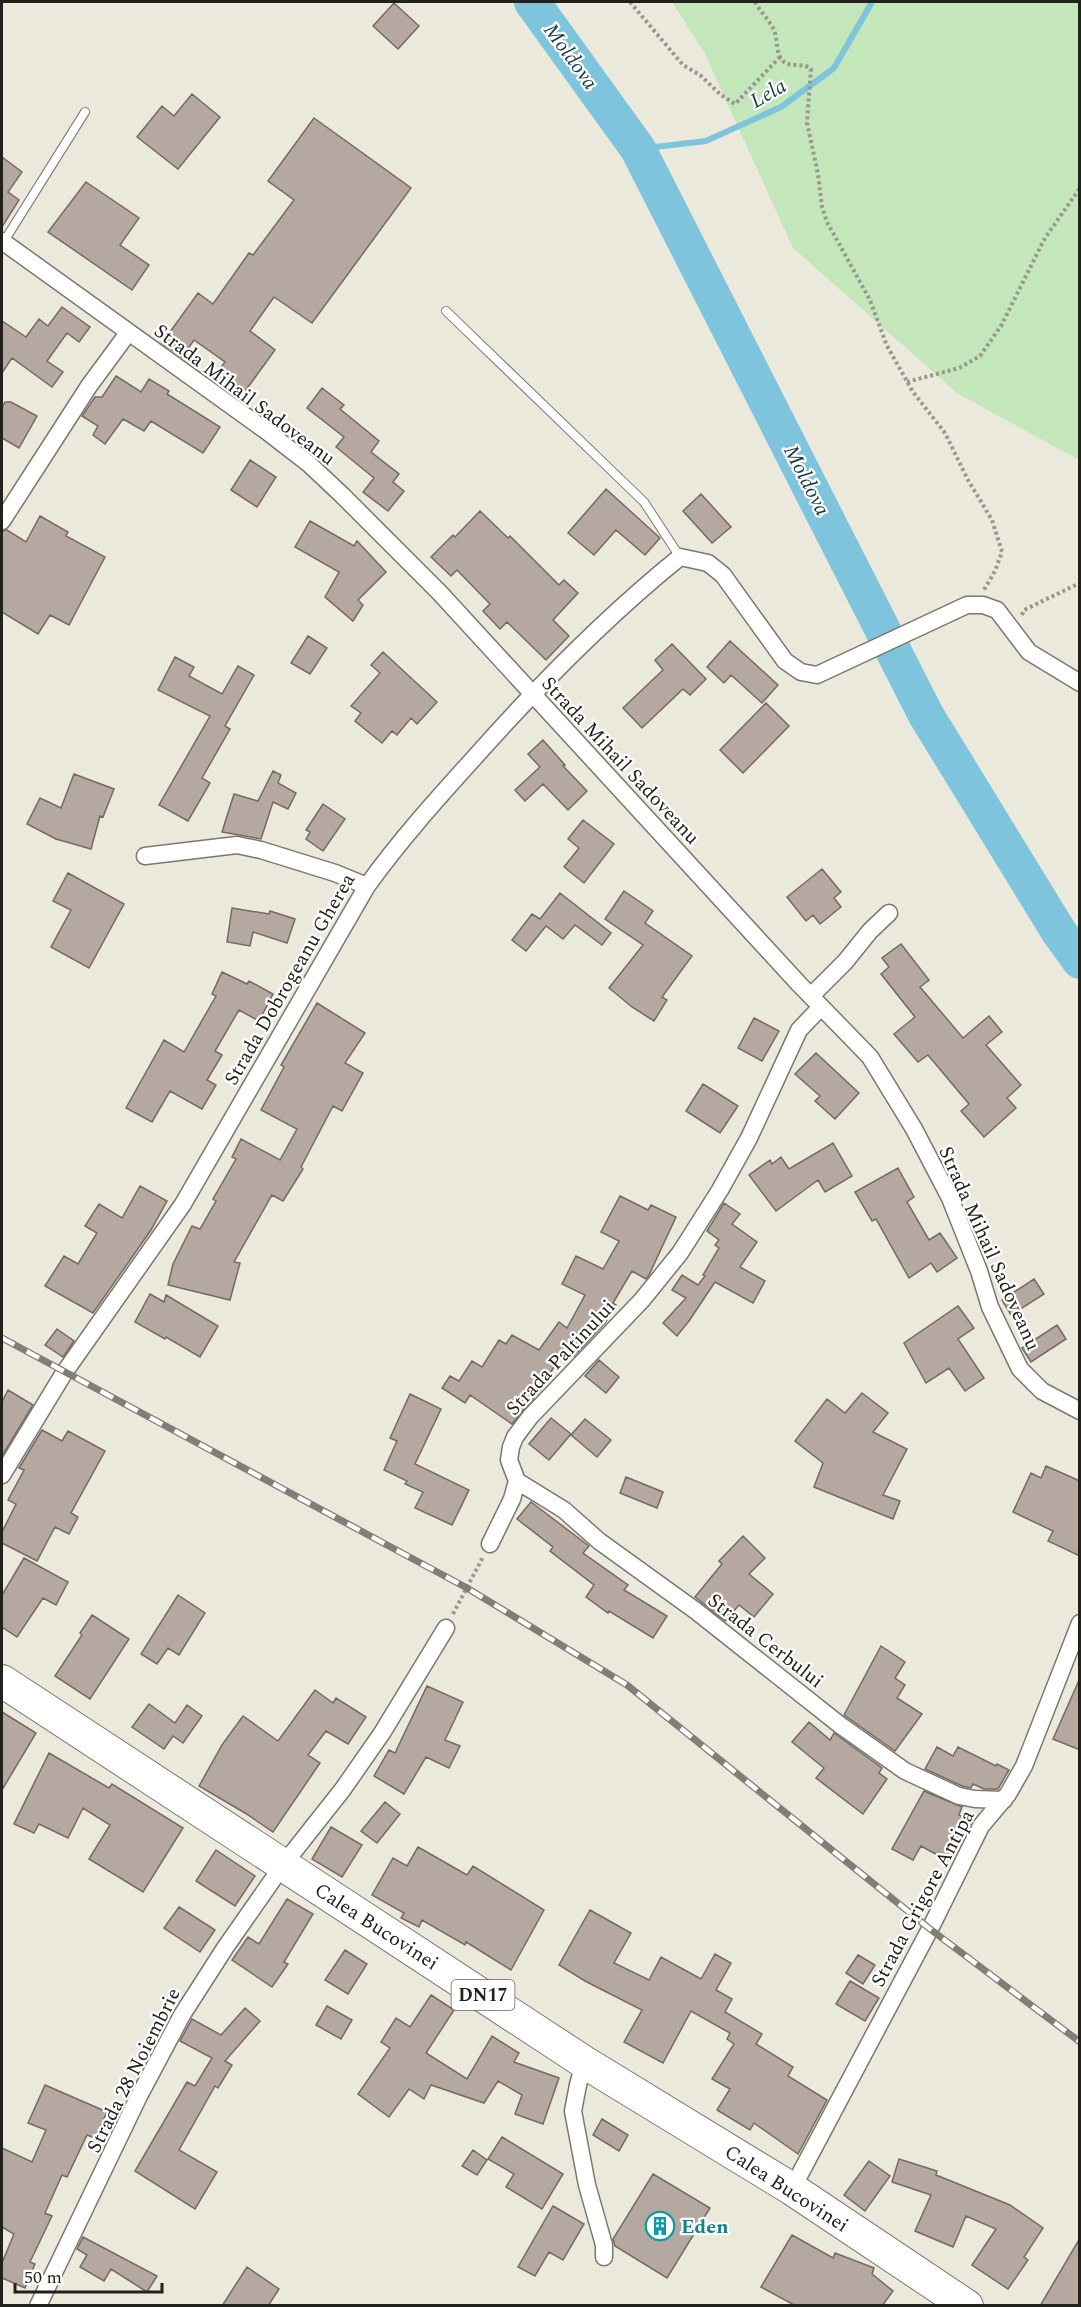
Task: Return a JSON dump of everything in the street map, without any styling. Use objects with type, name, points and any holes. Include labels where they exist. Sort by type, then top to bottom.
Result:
[{"type":"highway","name":"Calea Bucovinei","points":[[2,1681],[585,2062],[792,2189],[967,2306]]},
{"type":"street","name":"Strada Mihail Sadoveanu","points":[[2,242],[209,388],[317,472],[369,520],[870,1057],[914,1129],[950,1197],[979,1271],[990,1307],[1020,1369],[1042,1391],[1080,1411]]},
{"type":"street","points":[[2,522],[89,386],[128,333]]},
{"type":"street","points":[[680,557],[708,563],[723,575],[785,661],[801,672],[817,675],[975,605],[997,610],[1029,652],[1080,683]]},
{"type":"street","name":"Strada Dobrogeanu Gherea","points":[[2,1475],[64,1373],[183,1204],[367,886],[397,845],[531,694],[638,593],[680,557]]},
{"type":"street","points":[[145,856],[237,845],[335,873],[367,886]]},
{"type":"street","name":"Strada Paltinului","points":[[517,1482],[509,1460],[514,1437],[530,1417],[642,1300],[680,1253],[720,1190],[749,1138],[799,1030],[816,1001],[870,931],[889,913]]},
{"type":"street","points":[[490,1544],[512,1498],[517,1482]]},
{"type":"street","name":"Strada Cerbului","points":[[517,1482],[564,1510],[599,1541],[696,1611],[840,1725],[905,1771],[959,1796],[1004,1800]]},
{"type":"street","name":"Strada Grigore Antipa","points":[[792,2189],[930,1929],[981,1826],[1004,1800],[1024,1766],[1080,1623]]},
{"type":"street","points":[[283,1865],[343,1789],[382,1733],[446,1628]]},
{"type":"street","name":"Strada 28 Noiembrie","points":[[38,2306],[167,2042],[225,1948],[283,1865]]},
{"type":"street","points":[[585,2062],[573,2111],[587,2185],[604,2245],[604,2257]]},
{"type":"lane","points":[[2,242],[85,112]]},
{"type":"lane","points":[[446,311],[644,502],[680,557]]},
{"type":"path","points":[[630,2],[683,65],[700,75],[721,95],[735,104],[780,57]]},
{"type":"path","points":[[755,2],[775,32],[780,57],[787,64],[806,66],[811,69],[807,123],[818,174],[822,207],[827,222],[870,300],[882,336],[907,382],[926,411],[945,433],[968,480],[992,520],[1002,552],[995,571],[975,605]]},
{"type":"path","points":[[907,382],[959,368],[980,356],[1001,326],[1045,238],[1080,188]]},
{"type":"path","points":[[1014,632],[1024,610],[1080,583]]},
{"type":"path","points":[[446,1628],[490,1544]]},
{"type":"green space","points":[[672,2],[1079,2],[1079,460],[957,393],[793,248],[704,52]]},
{"type":"building","points":[[394,3],[419,26],[398,49],[373,26]]},
{"type":"building","points":[[192,94],[220,117],[178,169],[137,137],[162,106],[174,116]]},
{"type":"building","points":[[314,118],[411,188],[312,323],[274,297],[250,331],[275,350],[243,394],[216,374],[225,362],[194,340],[182,357],[162,343],[198,293],[213,304],[249,253],[253,255],[294,200],[268,181]]},
{"type":"building","points":[[2,157],[22,172],[8,192],[19,200],[2,227]]},
{"type":"building","points":[[86,182],[139,218],[120,245],[149,265],[132,290],[48,232]]},
{"type":"building","points":[[62,307],[90,327],[79,342],[67,333],[47,361],[63,372],[52,387],[12,358],[2,373],[2,321],[26,337],[39,319],[48,326]]},
{"type":"building","points":[[116,376],[141,392],[149,379],[169,391],[167,394],[220,427],[203,453],[151,421],[144,431],[123,419],[105,444],[93,435],[98,426],[82,416],[95,397],[102,397]]},
{"type":"building","points":[[322,388],[344,405],[340,409],[379,441],[371,452],[399,474],[393,482],[404,491],[388,511],[363,492],[374,478],[336,447],[344,437],[307,408]]},
{"type":"building","points":[[5,402],[11,402],[37,416],[19,448],[2,438],[2,408]]},
{"type":"building","points":[[250,460],[276,477],[257,507],[231,490]]},
{"type":"building","points":[[606,489],[660,538],[645,555],[616,530],[594,555],[568,533]]},
{"type":"building","points":[[701,494],[731,527],[712,543],[683,511]]},
{"type":"building","points":[[480,511],[508,538],[510,536],[559,585],[564,580],[578,593],[553,620],[569,636],[546,660],[507,622],[500,629],[483,611],[490,604],[457,570],[451,576],[431,557],[453,535],[455,537]]},
{"type":"building","points":[[40,516],[68,532],[66,536],[105,557],[69,625],[50,615],[38,634],[2,612],[2,531],[7,530],[26,542]]},
{"type":"building","points":[[310,521],[354,546],[357,541],[386,572],[358,600],[363,605],[353,621],[325,597],[339,572],[295,547]]},
{"type":"building","points":[[308,636],[327,648],[310,674],[291,663]]},
{"type":"building","points":[[730,641],[778,685],[762,703],[731,675],[724,683],[707,667]]},
{"type":"building","points":[[672,644],[706,679],[690,695],[683,689],[642,728],[623,708],[663,670],[655,660]]},
{"type":"building","points":[[383,652],[437,702],[417,724],[411,718],[397,735],[392,731],[382,743],[355,721],[361,713],[351,706],[380,673],[371,665]]},
{"type":"building","points":[[175,657],[194,667],[189,676],[222,694],[238,666],[254,675],[225,726],[230,729],[202,778],[210,783],[188,821],[159,805],[210,716],[158,690]]},
{"type":"building","points":[[766,703],[789,726],[743,773],[720,750]]},
{"type":"building","points":[[543,740],[565,765],[563,766],[587,791],[568,810],[543,784],[525,801],[515,790],[540,767],[528,754]]},
{"type":"building","points":[[273,771],[281,775],[278,783],[296,793],[288,809],[273,802],[261,839],[222,832],[234,794],[258,801]]},
{"type":"building","points":[[74,774],[114,789],[103,817],[100,816],[91,849],[56,839],[27,824],[40,798],[61,808]]},
{"type":"building","points":[[323,804],[345,819],[323,851],[306,839],[310,832],[306,830]]},
{"type":"building","points":[[583,820],[614,844],[584,883],[564,867],[579,848],[568,839]]},
{"type":"building","points":[[822,869],[841,892],[834,898],[841,907],[820,924],[813,915],[806,921],[787,897]]},
{"type":"building","points":[[68,873],[124,904],[89,968],[51,947],[71,910],[53,901]]},
{"type":"building","points":[[624,891],[653,911],[645,923],[692,956],[662,997],[667,1000],[654,1021],[609,988],[643,945],[605,919]]},
{"type":"building","points":[[560,893],[611,933],[602,945],[575,925],[563,939],[546,926],[526,951],[512,940],[532,914],[540,919]]},
{"type":"building","points":[[232,908],[269,914],[270,911],[295,919],[287,943],[253,932],[250,946],[227,942]]},
{"type":"building","points":[[901,944],[929,980],[920,987],[963,1038],[989,1016],[1002,1032],[986,1045],[1021,1085],[1007,1098],[1016,1108],[984,1137],[961,1111],[969,1104],[928,1055],[918,1062],[894,1034],[915,1017],[881,974],[889,967],[882,958]]},
{"type":"building","points":[[222,972],[247,984],[249,981],[273,994],[259,1021],[239,1010],[215,1051],[222,1055],[207,1080],[216,1085],[202,1109],[170,1091],[152,1122],[126,1108],[164,1040],[184,1052],[216,996],[212,994]]},
{"type":"building","points":[[317,1003],[365,1033],[345,1063],[363,1073],[342,1111],[333,1106],[301,1167],[303,1169],[283,1201],[272,1195],[234,1262],[240,1263],[230,1300],[168,1285],[173,1264],[192,1226],[200,1229],[216,1201],[213,1199],[236,1159],[232,1157],[241,1139],[280,1160],[297,1129],[261,1110],[284,1067],[281,1065]]},
{"type":"building","points":[[754,1018],[779,1031],[762,1061],[738,1048]]},
{"type":"building","points":[[816,1053],[859,1093],[835,1119],[815,1101],[820,1096],[795,1074]]},
{"type":"building","points":[[703,1084],[738,1106],[720,1133],[686,1111]]},
{"type":"building","points":[[833,1143],[852,1176],[825,1192],[818,1180],[776,1211],[749,1175],[770,1160],[772,1164],[781,1157],[789,1169]]},
{"type":"building","points":[[898,1168],[914,1197],[907,1202],[929,1240],[940,1233],[957,1258],[937,1272],[931,1263],[909,1278],[876,1219],[872,1221],[855,1192]]},
{"type":"building","points":[[140,1186],[167,1201],[151,1230],[93,1313],[45,1286],[64,1256],[78,1264],[97,1233],[85,1226],[99,1204],[122,1218]]},
{"type":"building","points":[[620,1196],[648,1210],[651,1205],[676,1217],[649,1275],[646,1279],[632,1271],[613,1303],[616,1305],[605,1323],[574,1356],[564,1350],[539,1392],[512,1424],[470,1395],[465,1403],[442,1388],[450,1376],[459,1381],[472,1361],[482,1367],[499,1340],[506,1344],[512,1335],[539,1350],[559,1322],[567,1328],[585,1295],[562,1284],[576,1256],[603,1269],[619,1241],[601,1232]]},
{"type":"building","points":[[724,1203],[740,1214],[732,1224],[757,1242],[740,1267],[765,1281],[753,1303],[715,1282],[677,1336],[663,1323],[686,1298],[672,1290],[682,1275],[698,1285],[705,1276],[703,1275],[719,1248],[715,1245],[719,1240],[707,1231]]},
{"type":"building","points":[[1034,1279],[1044,1294],[1011,1315],[1002,1300]]},
{"type":"building","points":[[150,1294],[164,1302],[166,1295],[218,1326],[200,1357],[135,1322]]},
{"type":"building","points":[[958,1306],[974,1328],[958,1339],[984,1378],[965,1391],[949,1368],[926,1383],[904,1343]]},
{"type":"building","points":[[1057,1325],[1066,1339],[1031,1362],[1022,1348]]},
{"type":"building","points":[[57,1329],[74,1341],[63,1357],[45,1345]]},
{"type":"building","points":[[599,1360],[619,1377],[606,1393],[585,1376]]},
{"type":"building","points":[[8,1390],[33,1405],[2,1456],[2,1402]]},
{"type":"building","points":[[862,1393],[888,1413],[873,1432],[907,1449],[883,1495],[900,1501],[893,1519],[814,1487],[823,1463],[795,1441],[827,1399],[845,1413]]},
{"type":"building","points":[[410,1394],[441,1409],[415,1464],[469,1490],[452,1525],[415,1508],[423,1492],[405,1484],[407,1481],[384,1470],[397,1441],[390,1438]]},
{"type":"building","points":[[551,1418],[571,1434],[549,1460],[529,1444]]},
{"type":"building","points":[[585,1419],[611,1440],[597,1457],[571,1435]]},
{"type":"building","points":[[42,1430],[62,1441],[68,1431],[105,1451],[71,1513],[78,1517],[69,1534],[55,1527],[37,1561],[2,1543],[2,1532],[16,1504],[8,1500],[24,1470],[19,1468]]},
{"type":"building","points":[[1046,1466],[1080,1481],[1080,1556],[1048,1541],[1053,1531],[1013,1512],[1031,1473],[1041,1478]]},
{"type":"building","points":[[626,1477],[663,1492],[657,1508],[620,1493]]},
{"type":"building","points":[[531,1502],[589,1546],[583,1553],[628,1585],[624,1590],[667,1616],[653,1638],[609,1611],[608,1613],[586,1597],[594,1585],[550,1551],[553,1547],[517,1519]]},
{"type":"building","points":[[743,1536],[765,1558],[749,1574],[773,1594],[754,1617],[739,1605],[725,1621],[695,1597],[722,1564],[719,1561]]},
{"type":"building","points":[[24,1558],[68,1582],[56,1605],[43,1598],[17,1637],[2,1627],[2,1595]]},
{"type":"building","points":[[178,1595],[205,1613],[179,1655],[168,1648],[157,1664],[141,1654]]},
{"type":"building","points":[[92,1615],[129,1639],[90,1699],[55,1676],[82,1635],[80,1633]]},
{"type":"building","points":[[881,1646],[905,1662],[895,1678],[905,1685],[897,1698],[922,1714],[895,1751],[844,1715]]},
{"type":"building","points":[[1080,1678],[1080,1750],[1053,1739]]},
{"type":"building","points":[[427,1686],[463,1702],[445,1740],[460,1746],[449,1768],[426,1757],[404,1794],[374,1776],[389,1750],[395,1753]]},
{"type":"building","points":[[315,1690],[333,1703],[336,1698],[366,1717],[348,1744],[326,1731],[308,1755],[320,1763],[273,1832],[199,1786],[222,1745],[243,1716],[278,1741]]},
{"type":"building","points":[[149,1704],[175,1723],[187,1705],[202,1716],[183,1743],[173,1736],[164,1749],[132,1727]]},
{"type":"building","points":[[2,1712],[36,1733],[2,1790]]},
{"type":"building","points":[[809,1722],[830,1740],[834,1733],[882,1768],[879,1773],[887,1779],[863,1814],[816,1778],[824,1768],[792,1742]]},
{"type":"building","points":[[937,1747],[953,1756],[958,1747],[1009,1770],[998,1789],[984,1789],[973,1784],[971,1788],[962,1786],[925,1769]]},
{"type":"building","points":[[49,1753],[109,1788],[112,1784],[183,1828],[143,1892],[89,1859],[110,1825],[83,1808],[68,1838],[39,1824],[34,1833],[14,1824]]},
{"type":"building","points":[[924,1791],[962,1807],[959,1815],[971,1822],[950,1862],[921,1846],[913,1860],[892,1849]]},
{"type":"building","points":[[385,1802],[400,1814],[377,1843],[361,1831]]},
{"type":"building","points":[[331,1827],[362,1845],[342,1877],[312,1859]]},
{"type":"building","points":[[418,1847],[467,1875],[473,1866],[544,1910],[511,1970],[466,1942],[465,1945],[422,1920],[419,1927],[401,1918],[404,1913],[372,1895],[393,1858],[407,1866]]},
{"type":"building","points":[[216,1850],[255,1876],[235,1906],[196,1881]]},
{"type":"building","points":[[287,1899],[313,1914],[284,1962],[288,1964],[272,1987],[232,1960],[248,1937],[259,1944]]},
{"type":"building","points":[[179,1907],[215,1930],[200,1952],[164,1928]]},
{"type":"building","points":[[590,1910],[631,1933],[614,1963],[649,1980],[661,1957],[701,1979],[715,1954],[731,1963],[716,1990],[732,1999],[725,2012],[762,2034],[756,2044],[793,2067],[788,2076],[827,2100],[798,2154],[754,2123],[750,2130],[717,2110],[730,2089],[712,2079],[734,2044],[727,2039],[730,2033],[691,2011],[663,2063],[624,2042],[642,2010],[559,1965]]},
{"type":"building","points":[[345,1950],[367,1964],[348,1994],[325,1980]]},
{"type":"building","points":[[858,1955],[875,1965],[863,1984],[846,1973]]},
{"type":"building","points":[[850,1981],[879,1998],[865,2021],[836,2004]]},
{"type":"building","points":[[431,1995],[454,2010],[426,2053],[467,2079],[492,2036],[519,2053],[514,2062],[559,2078],[543,2124],[515,2114],[522,2095],[498,2081],[484,2103],[431,2085],[424,2099],[409,2089],[389,2117],[358,2094],[390,2048],[381,2042],[396,2018],[410,2027]]},
{"type":"building","points":[[327,2006],[352,2020],[341,2039],[316,2025]]},
{"type":"building","points":[[245,2008],[260,2021],[225,2061],[232,2065],[218,2088],[215,2086],[179,2150],[217,2172],[195,2209],[135,2171],[187,2082],[195,2086],[212,2058],[180,2041],[192,2019],[221,2035]]},
{"type":"building","points":[[45,2085],[107,2112],[95,2138],[87,2135],[67,2177],[62,2175],[45,2213],[52,2216],[30,2262],[35,2264],[25,2288],[2,2278],[2,2263],[14,2234],[2,2227],[2,2148],[32,2162],[46,2130],[28,2123]]},
{"type":"building","points":[[602,2119],[628,2135],[619,2151],[593,2135]]},
{"type":"building","points":[[502,2137],[563,2174],[542,2209],[506,2187],[514,2174],[488,2159]]},
{"type":"building","points":[[473,2150],[487,2160],[477,2175],[462,2166]]},
{"type":"building","points":[[899,2159],[937,2171],[936,2175],[1010,2205],[1043,2228],[1024,2257],[1028,2260],[1008,2289],[972,2265],[996,2229],[966,2216],[953,2247],[915,2231],[931,2195],[892,2182]]},
{"type":"building","points":[[869,2161],[890,2176],[865,2211],[844,2195]]},
{"type":"building","name":"Eden","points":[[653,2174],[710,2208],[667,2278],[615,2246],[613,2239]]},
{"type":"building","points":[[553,2206],[584,2224],[563,2260],[549,2252],[535,2276],[518,2267]]},
{"type":"building","points":[[792,2235],[833,2258],[835,2253],[874,2268],[872,2274],[893,2291],[882,2306],[796,2306],[761,2287]]},
{"type":"building","points":[[83,2237],[157,2276],[147,2292],[111,2269],[104,2281],[80,2267],[87,2255],[77,2249]]},
{"type":"building","points":[[1080,2238],[1080,2306],[1040,2306]]},
{"type":"building","points":[[247,2267],[279,2289],[268,2306],[222,2306]]},
{"type":"waterway","name":"Moldova","points":[[532,2],[638,149],[926,715],[1059,932],[1080,961]]},
{"type":"waterway","name":"Lela","points":[[638,149],[706,141],[781,107],[834,68],[872,2]]},
{"type":"railway","points":[[2,1338],[467,1588],[627,1685],[930,1929],[1080,2042]]},
{"type":"place","name":"Eden","points":[[660,2226]]}]
